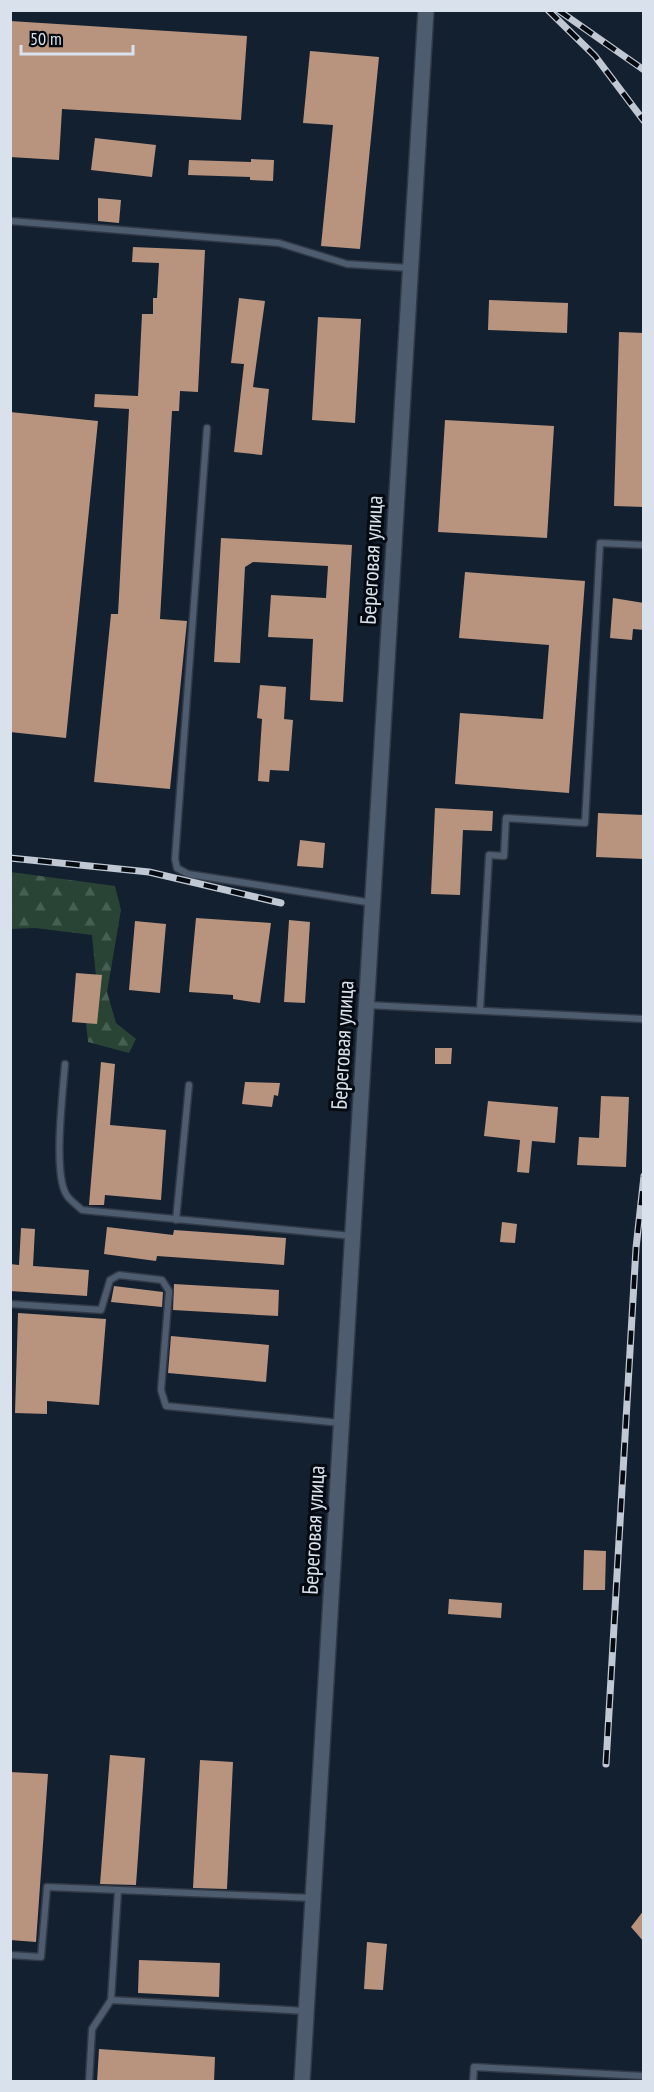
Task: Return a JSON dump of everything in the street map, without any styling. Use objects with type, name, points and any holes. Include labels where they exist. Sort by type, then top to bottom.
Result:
[{"type":"street","name":"Береговая улица","points":[[302,2082],[426,10]]},
{"type":"lane","points":[[10,220],[279,243],[347,264],[411,268]]},
{"type":"lane","points":[[207,428],[175,859],[177,868],[188,874],[373,903]]},
{"type":"lane","points":[[480,1010],[489,855],[504,856],[506,818],[585,823],[600,543],[644,545]]},
{"type":"lane","points":[[367,1005],[644,1019]]},
{"type":"lane","points":[[65,1064],[59,1144],[66,1194],[82,1210],[353,1236]]},
{"type":"lane","points":[[176,1220],[189,1085]]},
{"type":"lane","points":[[10,1304],[101,1311],[110,1280],[119,1275],[162,1280],[169,1291],[161,1390],[166,1406],[342,1423]]},
{"type":"lane","points":[[10,1955],[41,1957],[47,1887],[313,1899]]},
{"type":"lane","points":[[89,2082],[92,2029],[111,2000],[118,1891]]},
{"type":"lane","points":[[111,2000],[306,2011]]},
{"type":"lane","points":[[473,2082],[474,2067],[644,2076]]},
{"type":"green space","points":[[11,872],[115,886],[121,910],[107,992],[116,1023],[136,1039],[129,1053],[88,1042],[86,1023],[97,987],[92,935],[35,928],[11,929]]},
{"type":"building","points":[[10,21],[247,36],[241,120],[62,109],[59,160],[10,157]]},
{"type":"building","points":[[310,51],[379,57],[360,249],[321,246],[333,125],[303,123]]},
{"type":"building","points":[[95,138],[156,145],[152,177],[91,170]]},
{"type":"building","points":[[251,159],[274,160],[273,181],[250,180],[250,177],[188,175],[189,160],[251,162]]},
{"type":"building","points":[[98,198],[121,200],[119,223],[98,221]]},
{"type":"building","points":[[133,247],[205,250],[198,392],[180,391],[179,411],[172,411],[160,619],[187,621],[170,789],[94,782],[111,614],[118,614],[129,409],[94,407],[95,394],[138,396],[142,314],[153,314],[153,298],[157,298],[159,263],[132,262]]},
{"type":"building","points":[[239,298],[265,301],[253,387],[269,389],[262,455],[234,452],[244,364],[231,363]]},
{"type":"building","points":[[489,300],[568,303],[567,333],[488,330]]},
{"type":"building","points":[[318,317],[361,319],[355,423],[312,420]]},
{"type":"building","points":[[619,332],[644,333],[644,507],[614,506]]},
{"type":"building","points":[[10,412],[98,421],[66,738],[10,732]]},
{"type":"building","points":[[445,420],[554,426],[547,538],[438,532]]},
{"type":"building","points":[[221,538],[352,545],[343,702],[310,700],[313,639],[268,637],[271,595],[326,598],[328,566],[253,562],[245,567],[240,663],[214,662]]},
{"type":"building","points":[[465,572],[585,581],[569,793],[455,784],[460,713],[543,719],[549,645],[459,638]]},
{"type":"building","points":[[613,598],[644,603],[644,630],[633,629],[632,640],[610,638]]},
{"type":"building","points":[[260,685],[286,687],[284,719],[293,720],[289,771],[270,770],[269,782],[258,781],[262,719],[257,718]]},
{"type":"building","points":[[435,808],[493,811],[492,831],[463,830],[460,895],[431,894]]},
{"type":"building","points":[[598,813],[644,815],[644,859],[596,857]]},
{"type":"building","points":[[300,840],[325,843],[323,868],[297,866]]},
{"type":"building","points":[[196,918],[271,923],[260,1003],[233,999],[233,995],[189,992]]},
{"type":"building","points":[[289,920],[310,922],[305,1003],[284,1002]]},
{"type":"building","points":[[135,921],[166,924],[160,993],[129,990]]},
{"type":"building","points":[[76,973],[102,975],[97,1024],[72,1022]]},
{"type":"building","points":[[435,1048],[452,1048],[451,1064],[435,1064]]},
{"type":"building","points":[[101,1062],[115,1064],[110,1125],[166,1130],[161,1200],[105,1195],[104,1205],[89,1205]]},
{"type":"building","points":[[245,1082],[280,1083],[278,1096],[274,1095],[272,1107],[242,1104]]},
{"type":"building","points":[[601,1096],[629,1097],[626,1167],[577,1165],[579,1137],[599,1138]]},
{"type":"building","points":[[488,1101],[558,1107],[555,1143],[532,1141],[529,1173],[517,1172],[520,1140],[484,1136]]},
{"type":"building","points":[[502,1222],[517,1224],[515,1243],[500,1242]]},
{"type":"building","points":[[107,1227],[173,1235],[174,1230],[286,1238],[284,1265],[157,1256],[156,1261],[104,1254]]},
{"type":"building","points":[[21,1228],[35,1229],[33,1266],[89,1270],[87,1296],[10,1291],[10,1264],[19,1265]]},
{"type":"building","points":[[174,1284],[279,1290],[278,1316],[173,1310]]},
{"type":"building","points":[[114,1286],[163,1292],[162,1307],[111,1302]]},
{"type":"building","points":[[18,1313],[106,1319],[99,1405],[47,1401],[47,1414],[15,1413]]},
{"type":"building","points":[[171,1336],[269,1345],[266,1382],[168,1373]]},
{"type":"building","points":[[584,1550],[606,1551],[605,1590],[583,1590]]},
{"type":"building","points":[[449,1599],[502,1603],[501,1618],[448,1614]]},
{"type":"building","points":[[110,1755],[145,1758],[136,1885],[100,1884]]},
{"type":"building","points":[[200,1760],[233,1762],[227,1889],[193,1888]]},
{"type":"building","points":[[10,1772],[48,1774],[36,1942],[10,1940]]},
{"type":"building","points":[[644,1910],[644,1942],[631,1927]]},
{"type":"building","points":[[367,1942],[387,1944],[383,1990],[364,1989]]},
{"type":"building","points":[[139,1960],[220,1963],[219,1997],[138,1993]]},
{"type":"building","points":[[99,2049],[215,2057],[214,2082],[97,2082]]},
{"type":"railway","points":[[548,10],[595,56],[644,121]]},
{"type":"railway","points":[[558,10],[644,70]]},
{"type":"railway","points":[[10,858],[149,872],[281,903]]},
{"type":"railway","points":[[606,1764],[636,1248],[644,1176]]}]
